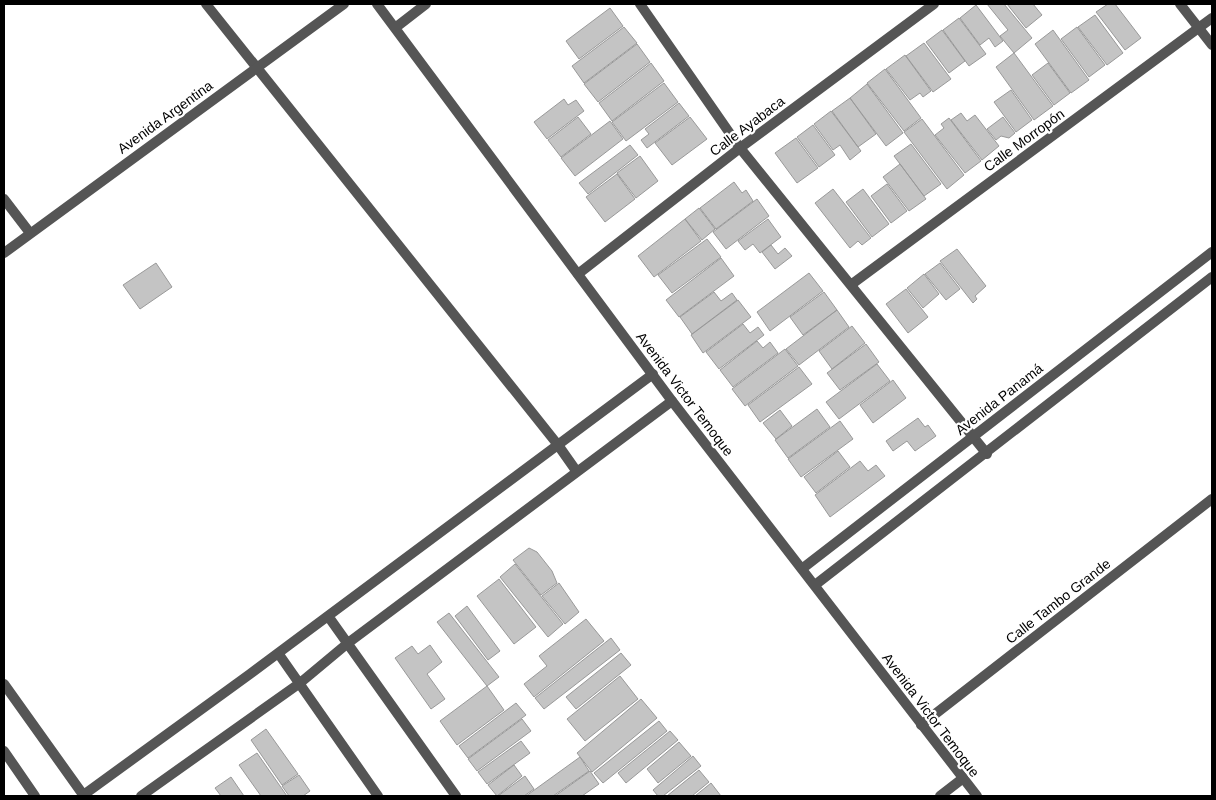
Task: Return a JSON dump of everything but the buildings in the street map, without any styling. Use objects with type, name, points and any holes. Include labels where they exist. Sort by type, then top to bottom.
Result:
[{"type":"street","points":[[206,4],[258,66],[558,445],[577,472]]},
{"type":"street","name":"Avenida Argentina","points":[[4,253],[344,4]]},
{"type":"street","name":"Avenida Victor Temoque","points":[[377,4],[672,401],[803,568],[962,779],[977,796]]},
{"type":"street","points":[[395,28],[426,4]]},
{"type":"street","points":[[640,4],[740,148],[852,284],[986,454]]},
{"type":"street","name":"Calle Ayabaca","points":[[578,274],[740,148],[934,4]]},
{"type":"street","points":[[1180,4],[1212,45]]},
{"type":"street","name":"Calle Morropón","points":[[852,284],[1212,18]]},
{"type":"street","points":[[4,199],[30,233]]},
{"type":"street","name":"Avenida Panamá","points":[[803,568],[1212,252]]},
{"type":"street","points":[[815,584],[986,454],[1212,277]]},
{"type":"street","points":[[4,684],[83,796],[652,374]]},
{"type":"street","points":[[142,796],[300,683],[348,644],[672,401]]},
{"type":"street","name":"Calle Tambo Grande","points":[[921,725],[1212,499]]},
{"type":"street","points":[[328,616],[456,796]]},
{"type":"street","points":[[278,653],[378,796]]},
{"type":"street","points":[[4,751],[35,796]]},
{"type":"street","points":[[940,796],[962,779]]}]
